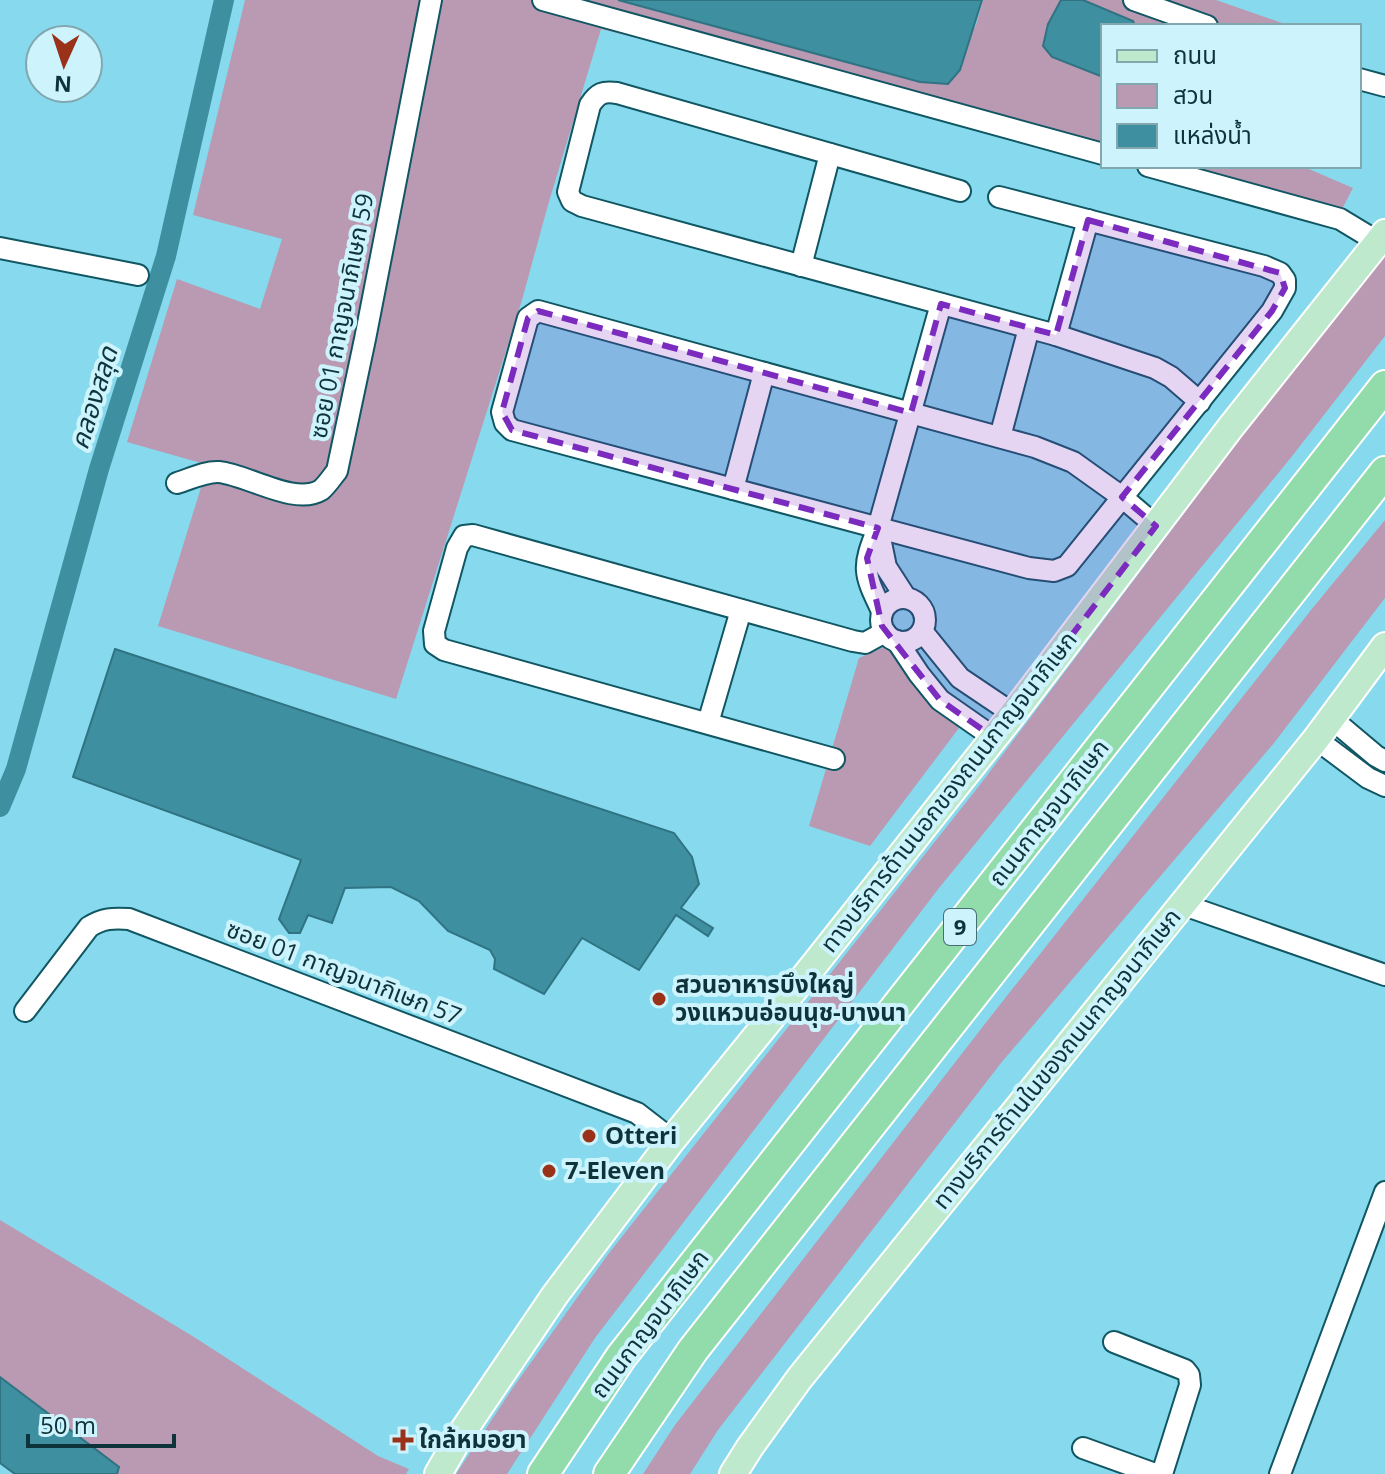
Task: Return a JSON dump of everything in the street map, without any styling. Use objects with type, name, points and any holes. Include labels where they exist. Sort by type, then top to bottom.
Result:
[{"type":"highway","name":"ถนนกาญจนาภิเษก","points":[[543,1474],[621,1357],[1385,386]]},
{"type":"highway","name":"ถนนกาญจนาภิเษก","points":[[609,1474],[693,1350],[1385,472]]},
{"type":"main road","name":"ทางบริการด้านนอกของถนนกาญจนาภิเษก","points":[[438,1474],[461,1434],[555,1295],[672,1140],[814,965],[1381,238]]},
{"type":"main road","name":"ทางบริการด้านในของถนนกาญจนาภิเษก","points":[[733,1474],[799,1379],[1324,729],[1385,646]]},
{"type":"street","name":"ซอย 01 กาญจนาภิเษก 59","points":[[177,483],[217,472],[288,493],[311,495],[323,488],[337,471],[431,0]]},
{"type":"street","points":[[543,0],[1101,153]]},
{"type":"street","points":[[1134,0],[1201,24]]},
{"type":"street","points":[[1361,80],[1385,86]]},
{"type":"street","points":[[960,191],[606,92],[597,95],[590,105],[568,192],[572,201],[582,206],[1056,335],[1155,368],[1171,377],[1200,402]]},
{"type":"street","points":[[801,266],[830,154]]},
{"type":"street","points":[[1155,168],[1340,219],[1381,238]]},
{"type":"street","points":[[999,197],[1264,266],[1280,273],[1285,280],[1285,288],[1272,311],[1200,402],[1122,497],[1067,566],[1054,571],[1029,568],[512,430],[505,423],[502,412],[523,333],[528,318],[538,311],[1035,447],[1073,462],[1122,497],[1156,526]]},
{"type":"street","points":[[1056,335],[1088,220]]},
{"type":"street","points":[[0,248],[138,275]]},
{"type":"street","points":[[941,304],[867,558],[868,582],[891,637],[919,674],[940,700],[993,737]]},
{"type":"street","points":[[1000,437],[1029,328]]},
{"type":"street","points":[[733,489],[764,373]]},
{"type":"street","points":[[878,528],[886,567],[906,598]]},
{"type":"street","points":[[834,759],[444,650],[435,644],[434,631],[457,548],[464,536],[473,535],[865,643],[891,637],[912,640],[925,624],[923,609],[913,600],[892,600],[882,611]]},
{"type":"street","points":[[708,723],[741,610]]},
{"type":"street","points":[[922,631],[960,678],[1012,713]]},
{"type":"street","points":[[1324,729],[1385,761]]},
{"type":"street","points":[[1324,729],[1368,778],[1385,786]]},
{"type":"street","points":[[1181,904],[1385,975]]},
{"type":"street","name":"ซอย 01 กาญจนากิเษก 57","points":[[25,1011],[89,927],[102,920],[129,919],[637,1113],[672,1140]]},
{"type":"street","points":[[1280,1474],[1385,1192]]},
{"type":"street","points":[[1114,1342],[1185,1370],[1189,1375],[1190,1385],[1162,1474]]},
{"type":"street","points":[[1083,1448],[1155,1474]]},
{"type":"highlighted area","points":[[1088,220],[1280,273],[1285,288],[1272,311],[1122,497],[1156,526],[1009,719],[993,737],[940,700],[882,626],[867,558],[878,528],[512,430],[502,412],[528,318],[538,311],[911,413],[941,304],[1056,335]]},
{"type":"green space","points":[[245,0],[618,0],[920,82],[948,84],[976,25],[983,0],[1216,0],[1285,24],[1101,24],[1101,148],[903,105],[601,29],[522,300],[396,699],[158,626],[208,465],[127,442],[177,279],[260,309],[282,239],[193,215]]},
{"type":"green space","points":[[1177,168],[1307,168],[1353,188],[1342,209]]},
{"type":"green space","points":[[1385,250],[1385,336],[1293,455],[939,888],[595,1338],[507,1474],[456,1474],[609,1253],[979,786]]},
{"type":"green space","points":[[1385,520],[1385,598],[1274,743],[1001,1063],[718,1430],[690,1474],[643,1474],[675,1425],[984,1025]]},
{"type":"green space","points":[[884,647],[895,652],[926,698],[959,728],[870,846],[809,826],[859,658]]},
{"type":"green space","points":[[0,1220],[194,1337],[378,1456],[409,1469],[406,1474],[117,1474],[119,1467],[0,1377]]},
{"type":"water","points":[[618,0],[982,0],[960,70],[948,84],[920,82]]},
{"type":"water","points":[[1061,0],[1083,0],[1134,24],[1101,24],[1101,76],[1052,57],[1043,46],[1048,24]]},
{"type":"water","points":[[115,649],[674,833],[692,857],[699,884],[681,908],[713,928],[708,936],[676,915],[639,970],[582,938],[544,994],[494,969],[495,959],[490,950],[448,931],[419,901],[391,887],[345,888],[332,923],[308,915],[300,933],[289,933],[279,919],[301,860],[73,777]]},
{"type":"water","points":[[0,1377],[119,1467],[117,1474],[15,1474],[0,1463]]},
{"type":"waterway","name":"คลองสลุด","points":[[0,807],[16,769],[99,469],[166,256],[224,0]]},
{"type":"place","name":"สวนอาหารบึงใหญ่ วงแหวนอ่อนนุช-บางนา","points":[[659,999]]},
{"type":"place","name":"Otteri","points":[[589,1136]]},
{"type":"place","name":"7-Eleven","points":[[549,1171]]},
{"type":"place","name":"ใกล้หมอยา","points":[[403,1440]]}]
